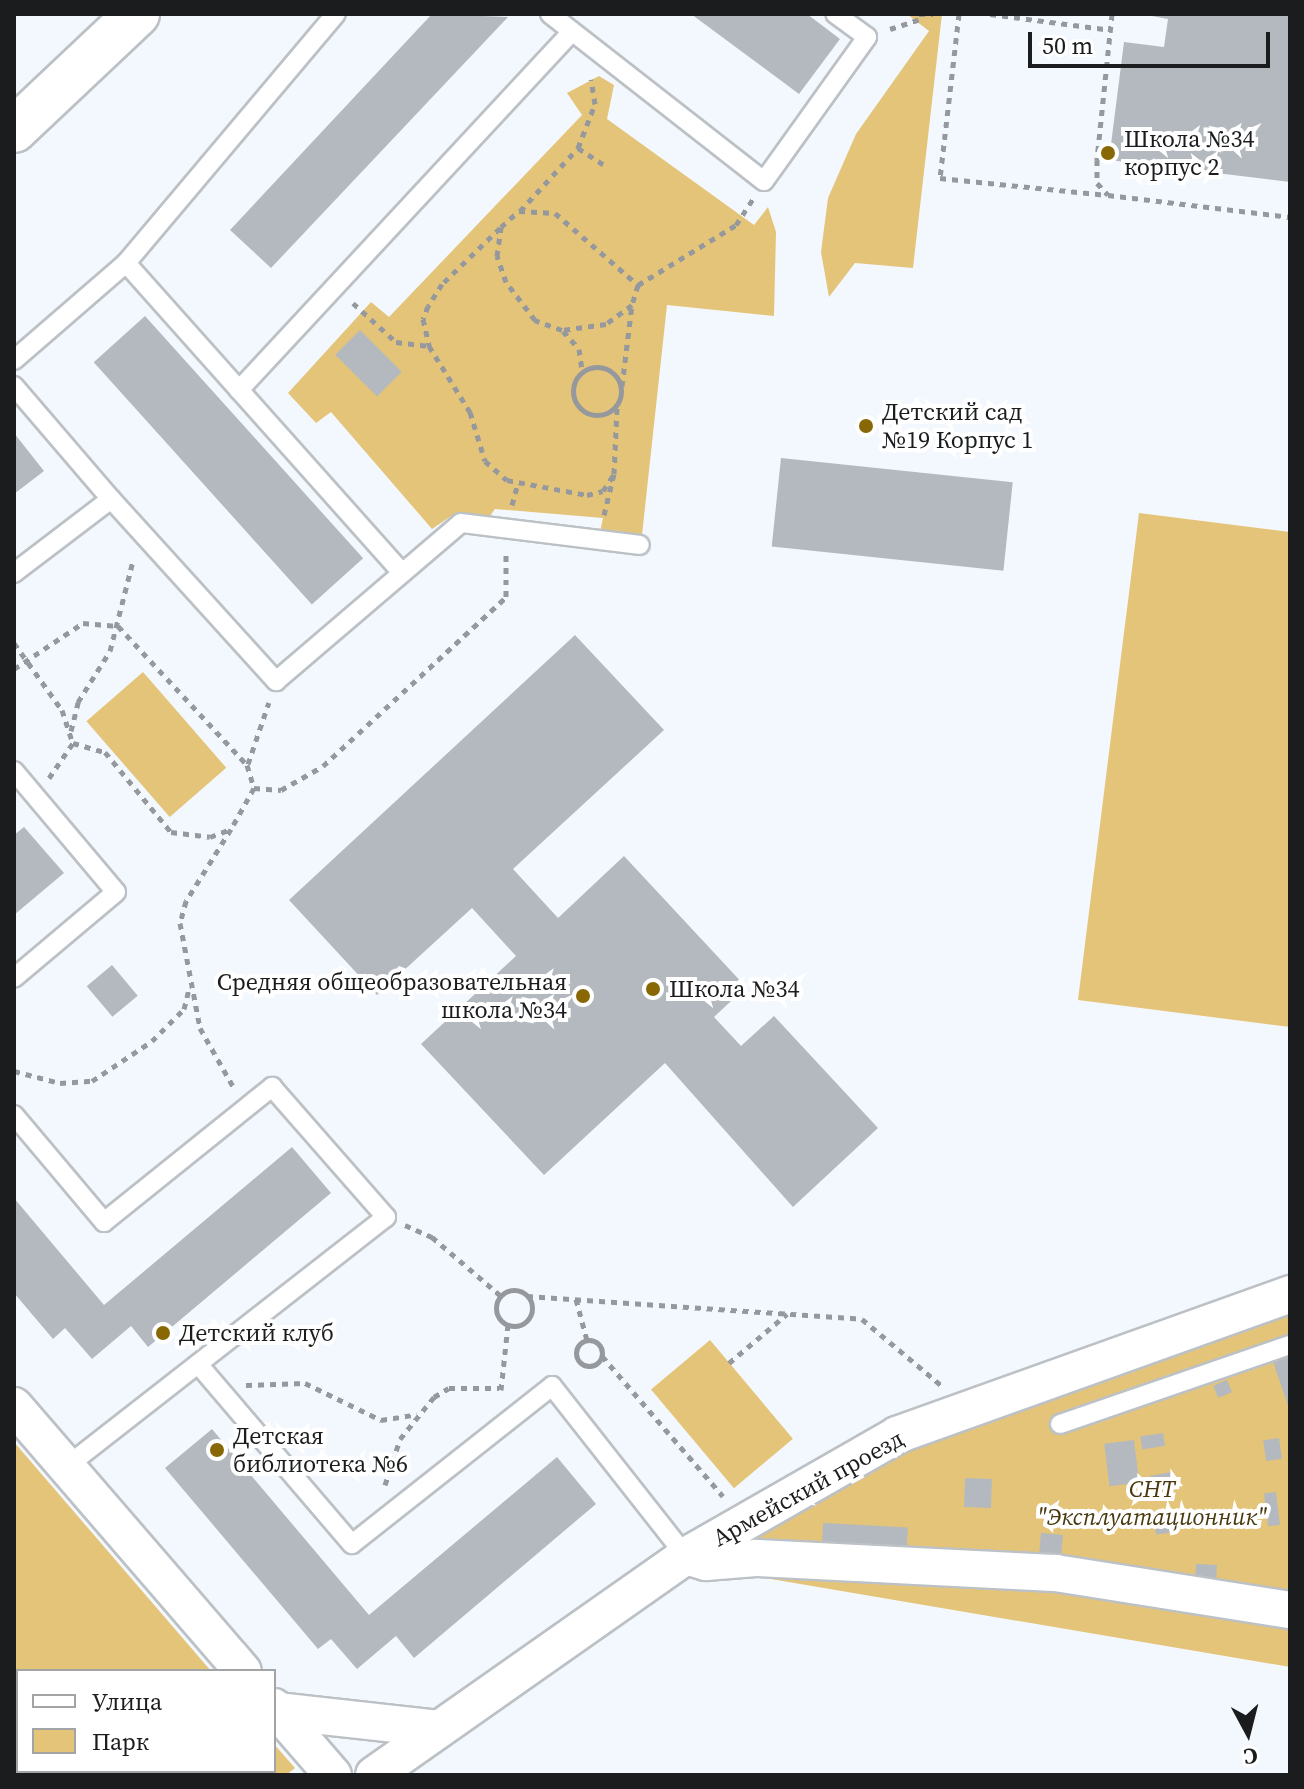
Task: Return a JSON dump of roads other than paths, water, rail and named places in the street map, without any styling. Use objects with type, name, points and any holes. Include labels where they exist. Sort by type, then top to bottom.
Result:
[{"type":"main road","points":[[14,130],[137,14]]},
{"type":"street","name":"Армейский проезд","points":[[374,1775],[686,1556],[897,1435],[965,1414],[1290,1294]]},
{"type":"street","points":[[14,1406],[241,1669]]},
{"type":"street","points":[[686,1556],[706,1562],[756,1558],[1056,1573],[1290,1610]]},
{"type":"street","points":[[276,1709],[439,1729]]},
{"type":"street","points":[[276,1709],[333,1775]]},
{"type":"lane","points":[[14,360],[126,263],[336,14]]},
{"type":"lane","points":[[550,14],[764,181],[867,37],[835,14]]},
{"type":"lane","points":[[239,390],[572,32]]},
{"type":"lane","points":[[126,263],[400,571]]},
{"type":"lane","points":[[14,386],[111,499],[276,681],[400,571],[461,523],[640,545]]},
{"type":"lane","points":[[14,573],[111,499]]},
{"type":"lane","points":[[14,771],[116,892],[14,978]]},
{"type":"lane","points":[[14,1115],[104,1222],[272,1087],[386,1217],[66,1467]]},
{"type":"lane","points":[[1060,1424],[1290,1345]]},
{"type":"lane","points":[[198,1364],[352,1544],[552,1386],[686,1556]]},
{"type":"place","name":"Школа №34 корпус 2","points":[[1108,153]]},
{"type":"place","name":"Детский сад №19 Корпус 1","points":[[866,426]]},
{"type":"place","name":"Школа №34","points":[[653,989]]},
{"type":"place","name":"Средняя общеобразовательная школа №34","points":[[583,996]]},
{"type":"place","name":"Детский клуб","points":[[163,1333]]},
{"type":"place","name":"Детская библиотека №6","points":[[217,1450]]},
{"type":"park label","name":"СНТ \"Эксплуатационник\"","points":[[1152,1503]]}]
